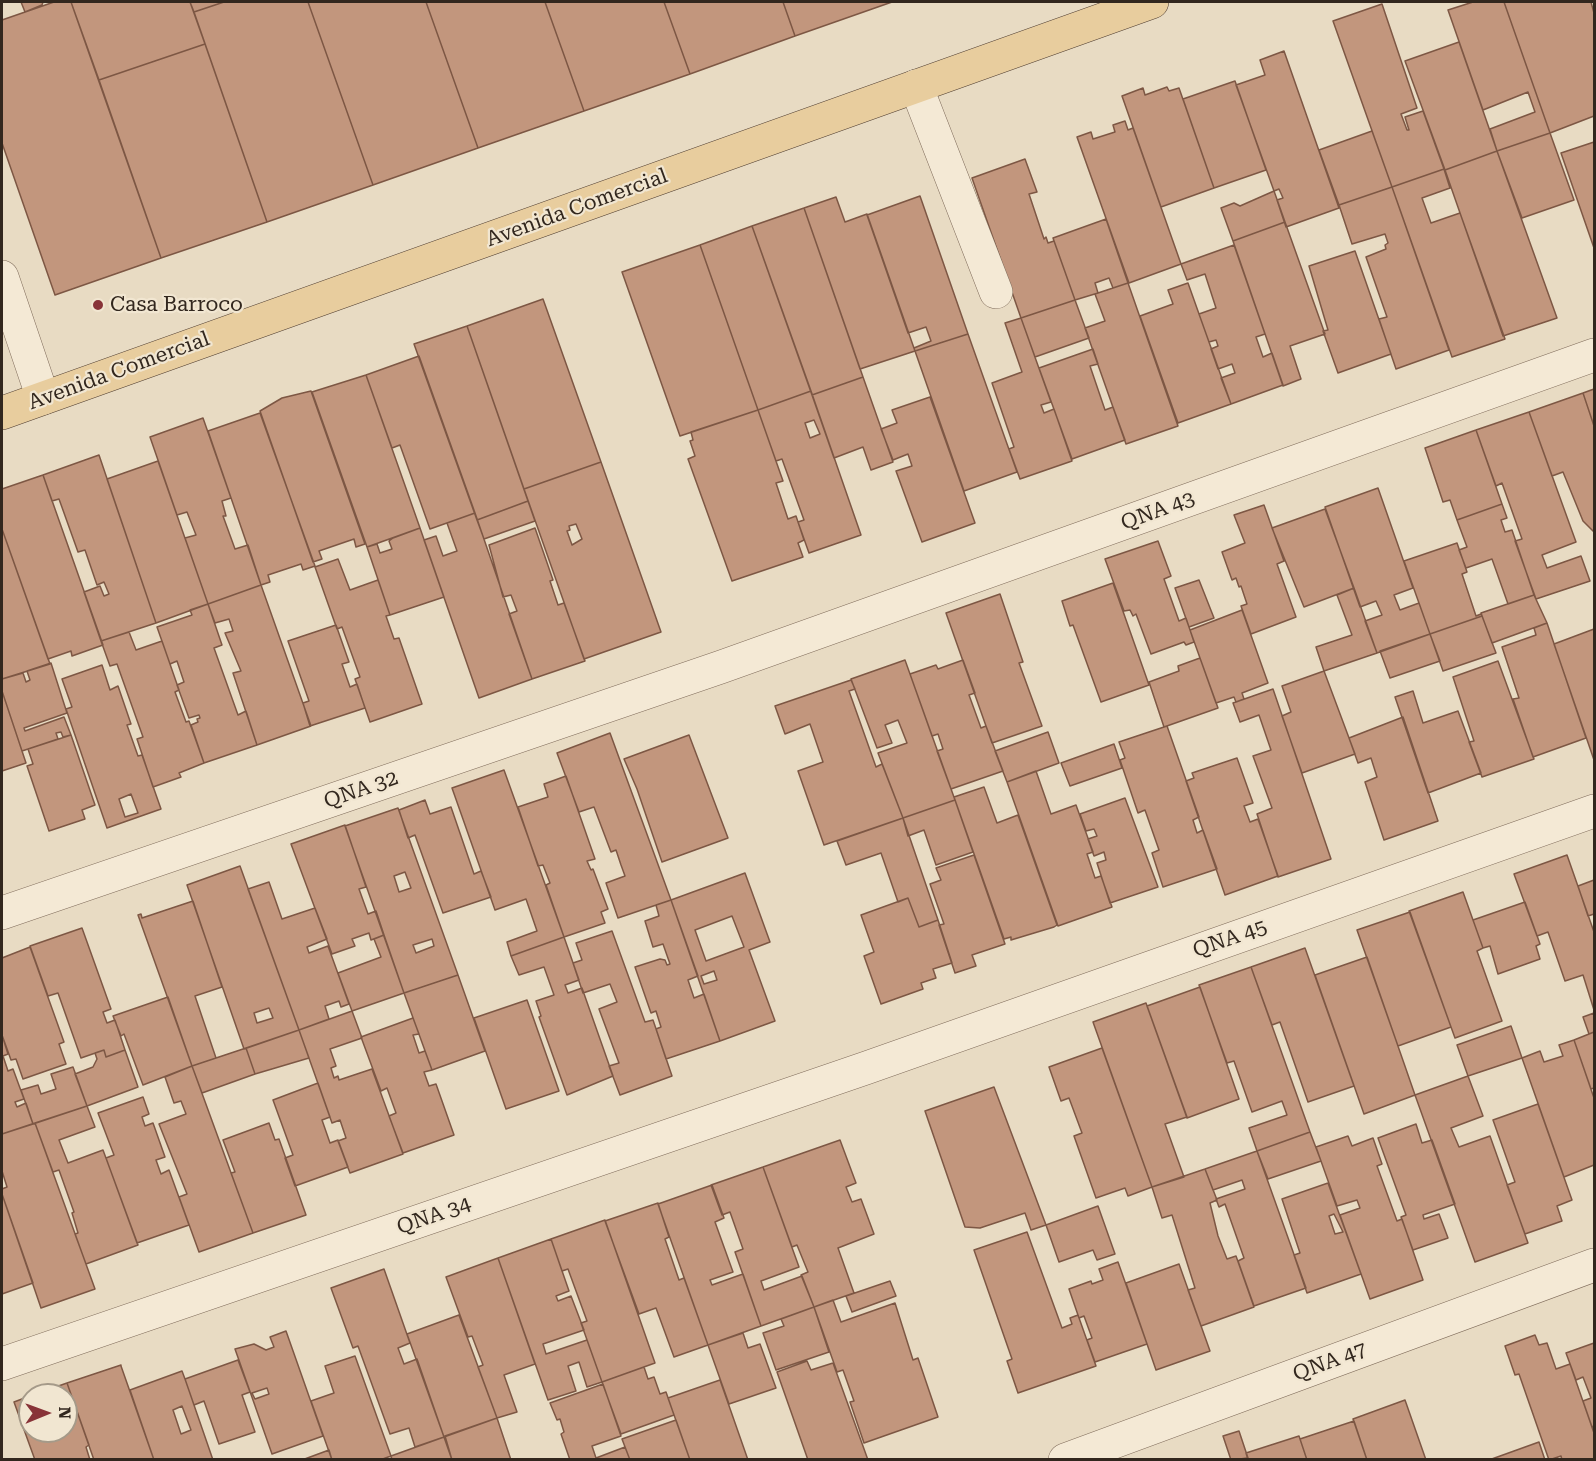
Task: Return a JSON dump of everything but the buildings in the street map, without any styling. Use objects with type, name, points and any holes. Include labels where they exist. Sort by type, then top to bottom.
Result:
[{"type":"main road","name":"Avenida Comercial","points":[[2,412],[1152,2]]},
{"type":"street","points":[[916,86],[996,292]]},
{"type":"street","points":[[2,277],[43,398]]},
{"type":"street","name":"QNA 43","points":[[721,666],[1594,355]]},
{"type":"street","name":"QNA 32","points":[[2,913],[721,666]]},
{"type":"street","name":"QNA 45","points":[[866,1068],[1594,811]]},
{"type":"street","name":"QNA 34","points":[[2,1364],[866,1068]]},
{"type":"street","name":"QNA 47","points":[[1065,1460],[1594,1264]]},
{"type":"place","name":"Casa Barroco","points":[[98,305]]}]
